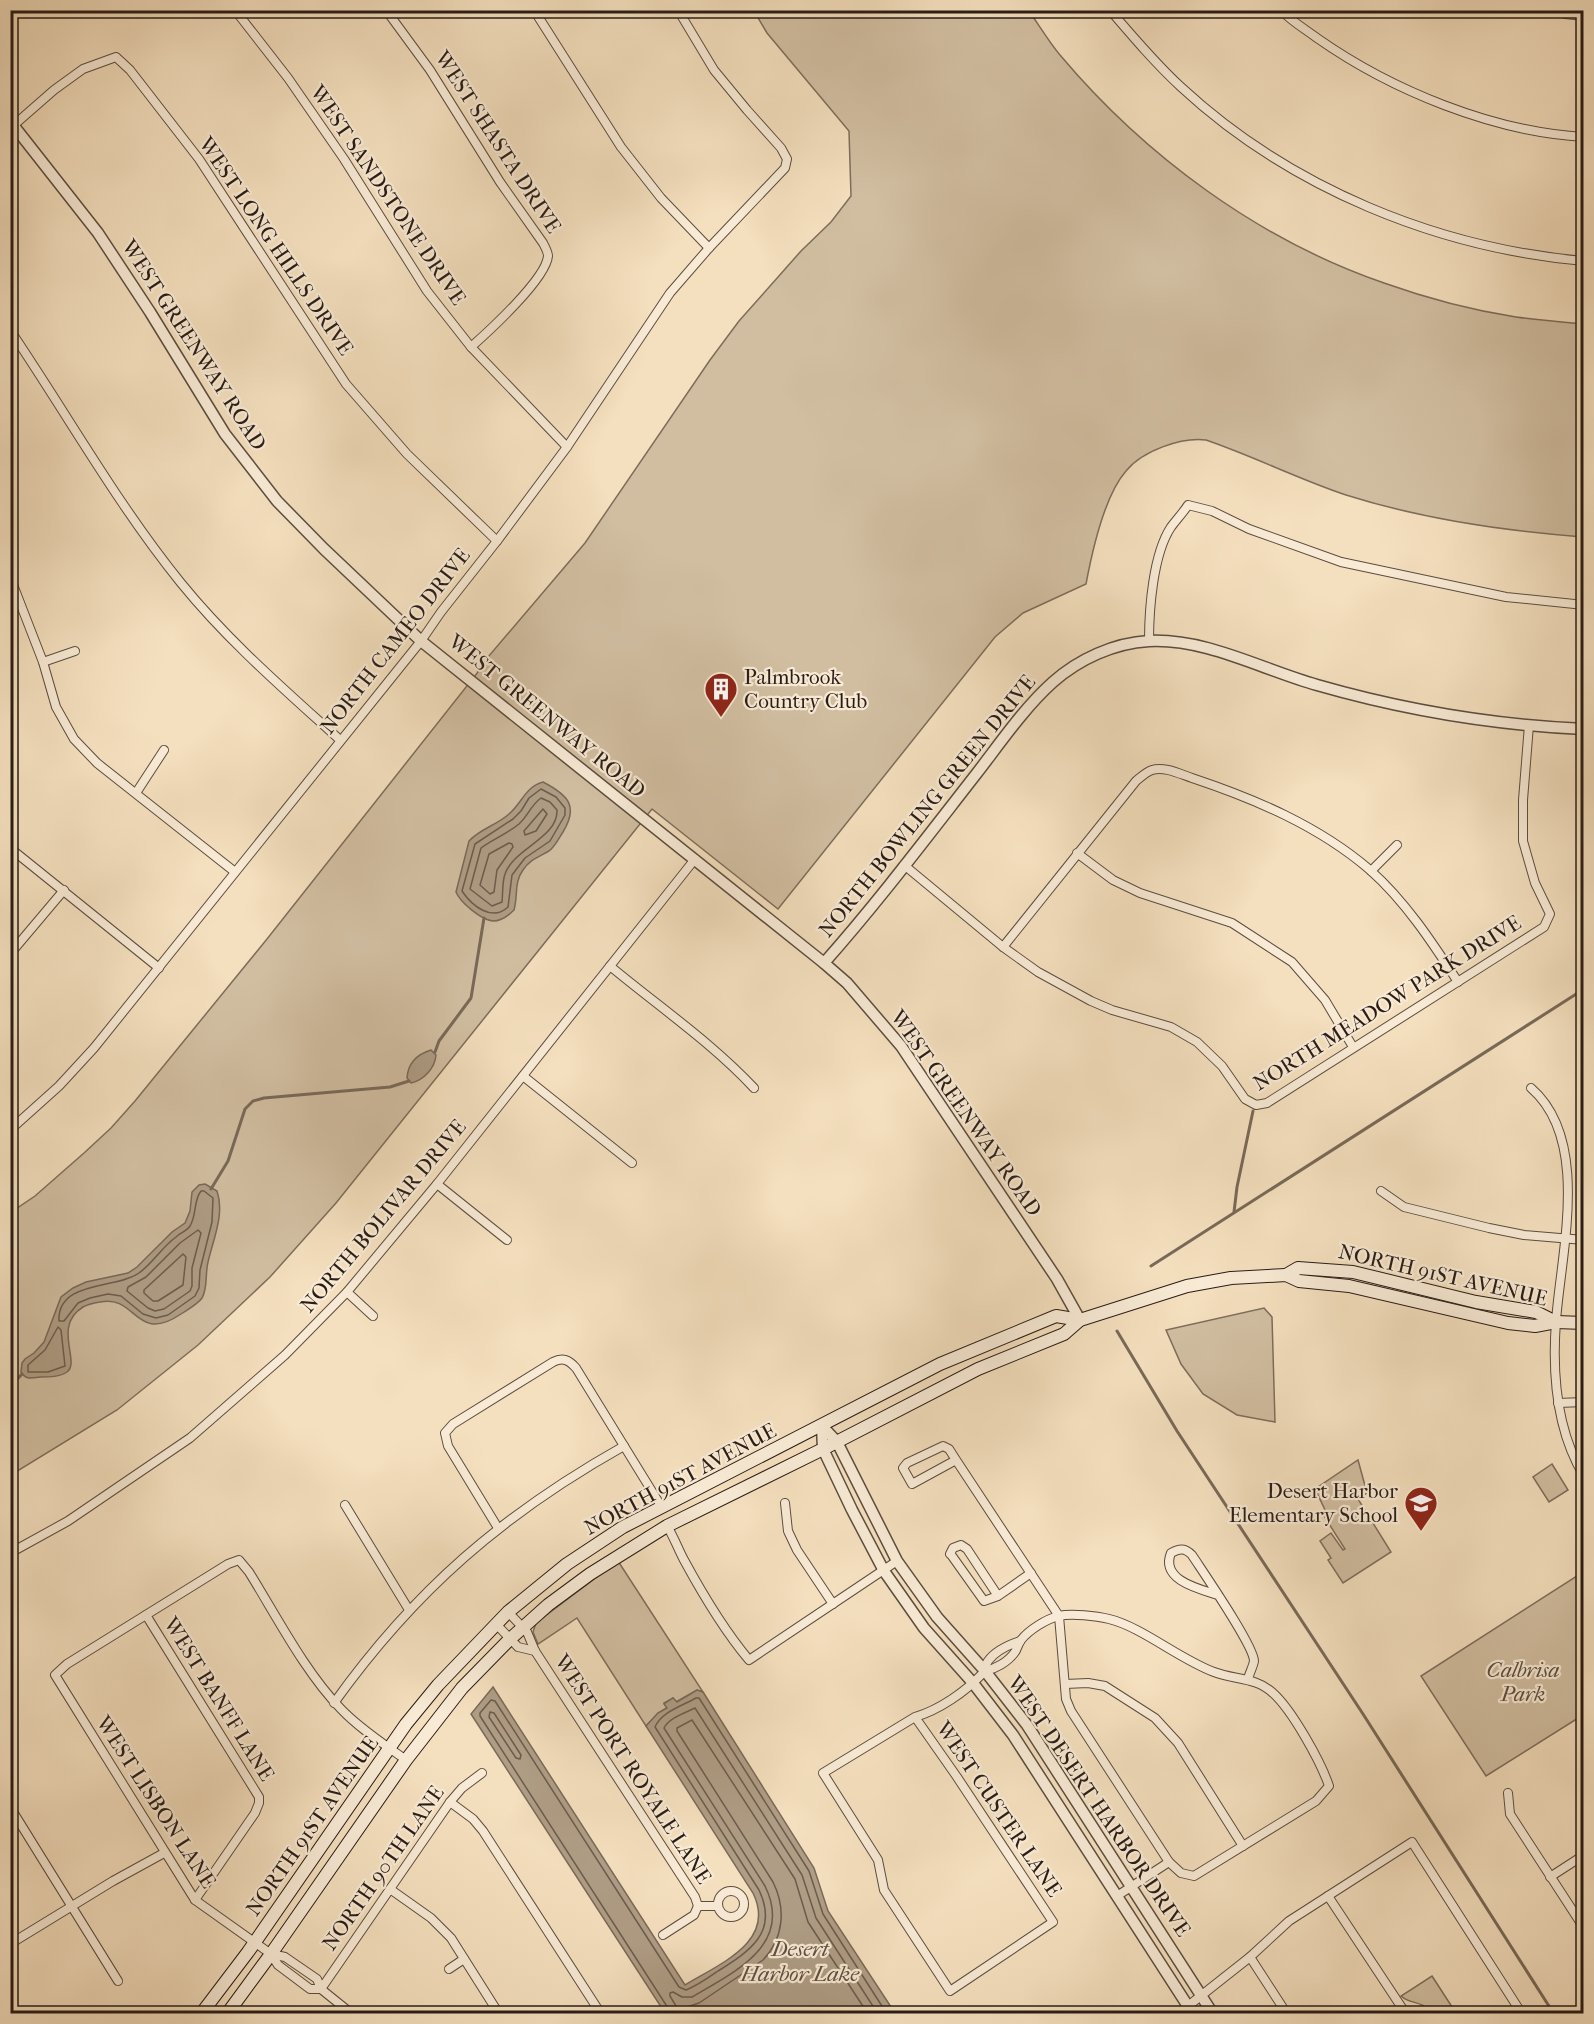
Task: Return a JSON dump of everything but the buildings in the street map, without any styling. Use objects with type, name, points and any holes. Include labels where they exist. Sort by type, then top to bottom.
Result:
[{"type":"main road","name":"NORTH 91ST AVENUE","points":[[1287,1275],[1298,1268],[1353,1272],[1476,1302],[1536,1312],[1556,1322]]},
{"type":"main road","name":"NORTH 91ST AVENUE","points":[[227,2013],[271,1954],[406,1760],[462,1688],[523,1627],[590,1574],[667,1526],[978,1369],[1064,1334],[1080,1320],[1146,1298],[1211,1281],[1287,1275],[1299,1281],[1349,1286],[1509,1323],[1535,1326],[1556,1322],[1584,1323]]},
{"type":"main road","points":[[1389,1295],[1392,1281]]},
{"type":"main road","name":"NORTH 91ST AVENUE","points":[[201,2013],[255,1943],[390,1748],[438,1684],[508,1612],[567,1564],[623,1527],[661,1506],[940,1364],[1056,1316],[1080,1320]]},
{"type":"street","name":"WEST SANDSTONE DRIVE","points":[[235,10],[288,78],[344,159],[426,291],[471,347],[567,447]]},
{"type":"street","name":"WEST SHASTA DRIVE","points":[[386,10],[430,70],[500,183],[543,243],[548,254],[546,265],[516,305],[471,347]]},
{"type":"street","points":[[534,10],[621,147],[662,198],[709,248]]},
{"type":"street","name":"NORTH CAMEO DRIVE","points":[[10,1130],[59,1086],[94,1048],[159,968],[421,641],[497,541],[567,447],[663,302],[709,248],[784,168],[787,159],[781,148],[714,70],[678,10]]},
{"type":"street","points":[[1110,10],[1182,88],[1275,158],[1344,197],[1460,240],[1515,252],[1584,261]]},
{"type":"street","points":[[1281,10],[1332,49],[1375,74],[1445,105],[1513,127],[1584,137]]},
{"type":"street","points":[[1552,10],[1584,16]]},
{"type":"street","name":"WEST LONG HILLS DRIVE","points":[[12,123],[83,69],[116,57],[130,70],[199,159],[346,384],[407,454],[497,541]]},
{"type":"street","name":"WEST GREENWAY ROAD","points":[[12,123],[98,233],[225,434],[277,501],[421,641],[847,983],[901,1047],[1057,1280],[1080,1320]]},
{"type":"street","points":[[10,330],[126,509],[182,584],[258,666],[340,740]]},
{"type":"street","points":[[1149,641],[1155,572],[1170,529],[1188,505],[1212,511],[1249,529],[1341,562],[1506,597],[1584,605]]},
{"type":"street","points":[[10,577],[43,662],[56,706],[74,739],[97,763],[235,872]]},
{"type":"street","name":"NORTH BOWLING GREEN DRIVE","points":[[824,963],[904,866],[1025,711],[1053,682],[1075,665],[1094,655],[1149,641],[1197,645],[1283,675],[1382,702],[1464,718],[1529,726],[1584,729]]},
{"type":"street","points":[[43,662],[75,651]]},
{"type":"street","name":"NORTH MEADOW PARK DRIVE","points":[[1003,947],[1038,972],[1091,1001],[1112,1010],[1171,1027],[1197,1042],[1222,1066],[1245,1099],[1256,1106],[1267,1103],[1544,927],[1551,914],[1535,883],[1523,841],[1523,800],[1529,726]]},
{"type":"street","points":[[135,793],[164,750]]},
{"type":"street","points":[[904,866],[1003,947],[1136,781],[1152,770],[1168,770],[1213,785],[1284,814],[1340,846],[1371,871],[1398,899],[1430,938],[1458,982]]},
{"type":"street","points":[[1371,871],[1397,844]]},
{"type":"street","points":[[10,848],[159,968]]},
{"type":"street","points":[[1077,853],[1113,880],[1140,893],[1232,924],[1293,962],[1325,1000],[1353,1047]]},
{"type":"street","name":"NORTH BOLIVAR DRIVE","points":[[10,1553],[68,1521],[190,1438],[285,1355],[347,1292],[695,860]]},
{"type":"street","points":[[10,954],[64,890]]},
{"type":"street","points":[[610,966],[704,1041],[754,1088]]},
{"type":"street","points":[[523,1076],[632,1163]]},
{"type":"street","points":[[1531,1088],[1543,1098],[1558,1129],[1568,1176],[1565,1239],[1556,1322],[1558,1402],[1564,1433],[1573,1459],[1584,1476]]},
{"type":"street","points":[[436,1184],[507,1240]]},
{"type":"street","points":[[1381,1191],[1404,1207],[1428,1213],[1524,1235],[1584,1240]]},
{"type":"street","points":[[347,1292],[373,1316]]},
{"type":"street","points":[[498,1528],[448,1446],[445,1433],[453,1424],[493,1399],[553,1362],[565,1359],[576,1368],[661,1506]]},
{"type":"street","points":[[1558,1402],[1584,1402]]},
{"type":"street","name":"WEST DESERT HARBOR DRIVE","points":[[822,1426],[837,1442],[897,1561],[937,1617],[985,1671],[1027,1725],[1213,2013]]},
{"type":"street","name":"WEST DESERT HARBOR DRIVE","points":[[822,1426],[823,1449],[884,1571],[924,1628],[973,1683],[1013,1735],[1191,2010]]},
{"type":"street","points":[[334,1703],[368,1656],[447,1571],[498,1528],[579,1471],[624,1446]]},
{"type":"street","points":[[915,1717],[928,1713],[973,1683],[985,1671],[987,1661],[1007,1645],[1020,1641],[1040,1624],[1059,1616],[1110,1619],[1216,1673],[1260,1683],[1286,1706],[1323,1769],[1329,1786],[1316,1801],[1194,1876],[1181,1873],[1169,1862],[1071,1711],[1066,1699],[1059,1616],[949,1449],[943,1446],[907,1463],[903,1468],[912,1484],[956,1460]]},
{"type":"street","points":[[785,1503],[788,1532],[833,1605]]},
{"type":"street","points":[[345,1505],[409,1610]]},
{"type":"street","points":[[667,1526],[716,1616],[749,1660],[897,1561]]},
{"type":"street","points":[[998,1596],[967,1549],[961,1545],[953,1548],[950,1554],[984,1601],[998,1596],[1030,1573]]},
{"type":"street","points":[[1218,1595],[1186,1583],[1172,1573],[1168,1564],[1171,1553],[1178,1549],[1186,1550],[1192,1555],[1218,1595],[1254,1660],[1248,1679]]},
{"type":"street","points":[[146,1615],[228,1564],[239,1560],[249,1572],[311,1672],[334,1703],[353,1721],[406,1760]]},
{"type":"street","name":"WEST PORT ROYALE LANE","points":[[508,1612],[523,1627],[535,1652],[695,1897],[698,1906]]},
{"type":"street","name":"WEST LISBON LANE","points":[[146,1615],[67,1664],[55,1675],[195,1900],[271,1954],[285,1957],[317,1979],[321,1989],[352,2013]]},
{"type":"street","name":"WEST BANFF LANE","points":[[146,1615],[257,1792],[259,1803],[255,1813],[195,1900]]},
{"type":"street","name":"WEST PORT ROYALE LANE","points":[[496,1624],[518,1647],[535,1652]]},
{"type":"street","points":[[1065,1684],[1088,1683],[1105,1686],[1155,1718],[1178,1743],[1243,1846]]},
{"type":"street","name":"WEST CUSTER LANE","points":[[915,1717],[1053,1922],[950,1991],[884,1890],[878,1860],[823,1773],[915,1717]]},
{"type":"street","name":"NORTH 90TH LANE","points":[[321,1989],[450,1802],[462,1788],[482,1773]]},
{"type":"street","points":[[1508,1793],[1510,1814],[1584,1928]]},
{"type":"street","points":[[450,1802],[473,1819],[483,1831],[601,2013]]},
{"type":"street","points":[[10,1807],[118,1981]]},
{"type":"street","points":[[1191,2010],[1202,1997],[1289,1921],[1412,1842],[1522,2013]]},
{"type":"street","points":[[10,1944],[164,1852]]},
{"type":"street","points":[[1550,1877],[1584,1855]]},
{"type":"street","points":[[1117,1896],[1169,1862]]},
{"type":"street","points":[[390,1889],[431,1918],[451,1938],[499,2013]]},
{"type":"street","points":[[1328,1896],[1406,2013]]},
{"type":"street","points":[[663,1935],[694,1915],[698,1906],[718,1906]]},
{"type":"street","points":[[1250,1957],[1287,2013]]},
{"type":"street","points":[[449,1969],[464,1959]]},
{"type":"green space","name":"Palmbrook Country Club","points":[[754,11],[1029,11],[1060,55],[1129,127],[1207,191],[1249,219],[1338,265],[1432,299],[1516,317],[1583,324],[1583,537],[1463,523],[1404,511],[1328,489],[1206,440],[1174,443],[1142,457],[1126,471],[1112,494],[1096,541],[1086,584],[1023,613],[995,637],[778,909],[652,809],[336,1203],[270,1277],[198,1345],[117,1410],[11,1475],[10,1213],[35,1196],[84,1153],[135,1101],[267,939],[478,672],[477,670],[585,543],[739,321],[801,251],[831,222],[851,196],[849,131],[767,33]]},
{"type":"green space","points":[[1264,1308],[1272,1317],[1275,1422],[1237,1415],[1203,1394],[1181,1364],[1166,1330]]},
{"type":"green space","points":[[1358,1460],[1367,1493],[1358,1499],[1391,1552],[1343,1583],[1328,1560],[1331,1558],[1320,1541],[1331,1533],[1343,1550],[1345,1549],[1324,1516],[1327,1514],[1315,1489]]},
{"type":"green space","points":[[1552,1464],[1568,1490],[1549,1502],[1533,1477]]},
{"type":"green space","points":[[618,1561],[703,1692],[697,1690],[676,1702],[673,1698],[664,1703],[667,1708],[658,1713],[646,1726],[577,1618],[538,1644],[533,1632],[536,1623]]},
{"type":"green space","name":"Calbrisa Park","points":[[1583,1572],[1583,1715],[1486,1776],[1421,1676]]},
{"type":"green space","points":[[1432,1976],[1456,2013],[1430,2013],[1424,2006],[1401,1996]]},
{"type":"water","points":[[543,782],[565,797],[570,808],[568,823],[553,847],[523,870],[517,884],[514,910],[499,920],[488,920],[472,910],[456,892],[469,841],[504,818],[532,788]]},
{"type":"water","points":[[431,1050],[436,1055],[431,1069],[420,1079],[411,1083],[407,1078],[412,1064],[422,1054]]},
{"type":"water","points":[[205,1184],[217,1191],[220,1209],[207,1266],[205,1290],[200,1300],[166,1322],[154,1324],[145,1322],[122,1305],[112,1301],[87,1305],[74,1315],[69,1324],[71,1360],[67,1372],[61,1375],[31,1378],[23,1375],[22,1363],[44,1342],[61,1297],[86,1282],[128,1273],[137,1267],[172,1232],[185,1223],[190,1211],[192,1192],[199,1185]]},
{"type":"water","name":"Desert Harbor Lake","points":[[493,1687],[685,1985],[728,1960],[741,1949],[751,1938],[757,1925],[758,1910],[753,1893],[646,1726],[658,1713],[667,1708],[664,1704],[673,1698],[677,1702],[697,1690],[703,1692],[814,1868],[828,1911],[895,2013],[665,2013],[471,1714]]},
{"type":"waterway","points":[[435,1052],[439,1041],[471,998],[484,918]]},
{"type":"waterway","points":[[1151,1266],[1584,989]]},
{"type":"waterway","points":[[211,1189],[228,1161],[245,1109],[253,1101],[264,1098],[390,1087],[409,1081]]},
{"type":"waterway","points":[[1234,1212],[1253,1111]]},
{"type":"waterway","points":[[1117,1331],[1177,1431],[1363,1714],[1554,2014]]},
{"type":"waterway","points":[[10,1387],[22,1374]]},
{"type":"place","name":"Palmbrook Country Club","points":[[721,718]]},
{"type":"place","name":"Desert Harbor Elementary School","points":[[1421,1532]]}]
